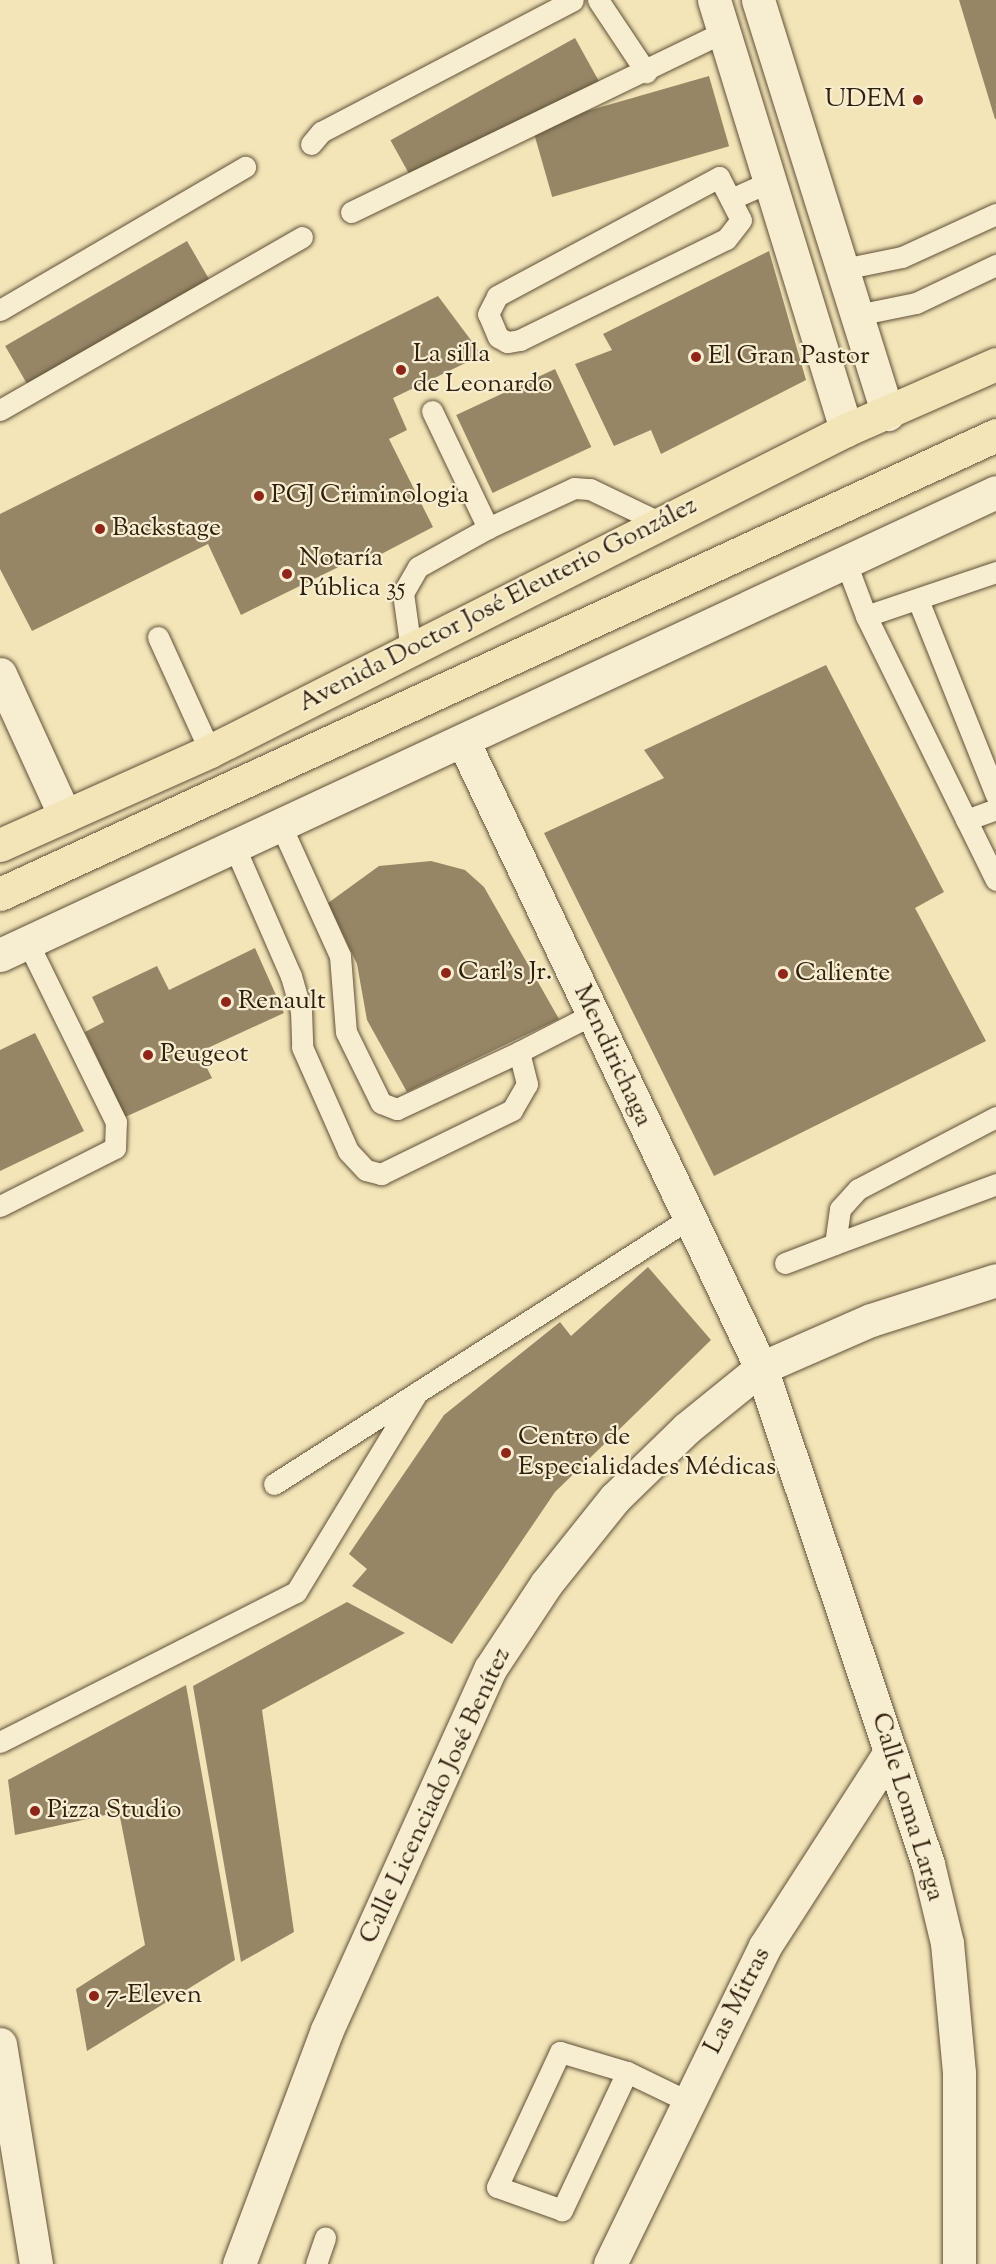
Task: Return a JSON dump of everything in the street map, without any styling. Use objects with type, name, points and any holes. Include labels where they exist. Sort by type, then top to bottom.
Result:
[{"type":"highway","name":"Avenida Doctor José Eleuterio González","points":[[0,845],[210,751],[846,430],[888,414],[996,364]]},
{"type":"highway","name":"Avenida Doctor José Eleuterio González","points":[[0,894],[996,435]]},
{"type":"street","points":[[714,0],[846,430]]},
{"type":"street","points":[[758,0],[888,414]]},
{"type":"street","points":[[14,949],[282,828],[996,492]]},
{"type":"street","points":[[0,674],[65,816]]},
{"type":"street","name":"Mendirichaga","points":[[464,743],[761,1368]]},
{"type":"street","name":"Calle Licenciado José Benítez","points":[[239,2264],[327,2030],[490,1669],[546,1584],[615,1498],[687,1428],[761,1368],[871,1320],[996,1280]]},
{"type":"street","name":"Calle Loma Larga","points":[[761,1368],[928,1864],[947,1943],[959,2073],[959,2264]]},
{"type":"street","name":"Las Mitras","points":[[610,2264],[687,2101],[765,1946],[890,1752]]},
{"type":"street","points":[[0,2044],[36,2264]]},
{"type":"lane","points":[[311,144],[321,132],[573,0]]},
{"type":"lane","points":[[598,0],[646,72]]},
{"type":"lane","points":[[351,212],[646,72],[723,32]]},
{"type":"lane","points":[[0,310],[245,167]]},
{"type":"lane","points":[[719,177],[731,199],[741,220],[726,239],[520,339],[507,342],[492,327],[489,304],[497,296],[719,177]]},
{"type":"lane","points":[[731,199],[769,182]]},
{"type":"lane","points":[[843,269],[902,257],[996,214]]},
{"type":"lane","points":[[0,410],[302,237]]},
{"type":"lane","points":[[856,315],[916,303],[996,265]]},
{"type":"lane","points":[[432,411],[488,528]]},
{"type":"lane","points":[[411,650],[404,593],[418,567],[488,528],[574,488],[590,489],[661,523]]},
{"type":"lane","points":[[846,563],[866,616],[996,880]]},
{"type":"lane","points":[[866,616],[996,572]]},
{"type":"lane","points":[[918,600],[996,795]]},
{"type":"lane","points":[[158,637],[210,751]]},
{"type":"lane","points":[[966,820],[996,809]]},
{"type":"lane","points":[[282,828],[340,956],[346,1032],[381,1103],[398,1109],[593,1014]]},
{"type":"lane","points":[[235,848],[291,976],[301,1010],[302,1047],[348,1151],[366,1170],[381,1174],[519,1104],[527,1084],[519,1052]]},
{"type":"lane","points":[[0,1206],[115,1148],[116,1122],[14,949]]},
{"type":"lane","points":[[835,1244],[840,1209],[858,1189],[996,1117]]},
{"type":"lane","points":[[785,1263],[996,1184]]},
{"type":"lane","points":[[274,1484],[690,1218]]},
{"type":"lane","points":[[0,1742],[296,1592],[416,1395]]},
{"type":"lane","points":[[627,2072],[562,2210],[497,2187],[561,2052],[627,2072],[687,2101]]},
{"type":"lane","points":[[316,2264],[325,2238]]},
{"type":"building","points":[[959,0],[996,0],[996,119],[995,119]]},
{"type":"building","points":[[575,38],[599,82],[415,184],[390,140]]},
{"type":"building","points":[[709,76],[729,146],[552,197],[532,127]]},
{"type":"building","points":[[187,241],[211,283],[29,388],[5,346]]},
{"type":"building","name":"El Gran Pastor","points":[[769,251],[806,380],[661,454],[651,430],[614,446],[575,364],[612,350],[603,334]]},
{"type":"building","points":[[438,296],[482,355],[393,398],[407,430],[389,439],[433,527],[366,562],[363,555],[241,615],[208,544],[32,631],[0,569],[0,514]]},
{"type":"building","points":[[555,369],[591,447],[493,493],[456,415]]},
{"type":"building","name":"Caliente","points":[[826,665],[944,892],[915,908],[986,1041],[714,1176],[544,833],[664,778],[644,750]]},
{"type":"building","name":"Carl's Jr.","points":[[431,861],[465,870],[484,887],[559,1019],[407,1092],[367,1020],[357,964],[328,903],[379,866]]},
{"type":"building","name":"Peugeot","points":[[255,948],[284,1013],[199,1052],[212,1078],[125,1117],[85,1032],[104,1022],[92,997],[157,966],[169,990]]},
{"type":"building","points":[[35,1033],[84,1131],[0,1171],[0,1050]]},
{"type":"building","name":"Centro de Especialidades Médicas","points":[[648,1267],[711,1340],[555,1492],[452,1644],[352,1586],[367,1569],[349,1554],[444,1415],[560,1322],[571,1336]]},
{"type":"building","points":[[347,1602],[405,1633],[262,1710],[294,1932],[241,1962],[193,1686]]},
{"type":"building","points":[[186,1685],[235,1960],[87,2051],[76,1989],[145,1945],[119,1812],[15,1835],[8,1780]]},
{"type":"place","name":"UDEM","points":[[918,100]]},
{"type":"place","name":"El Gran Pastor","points":[[696,357]]},
{"type":"place","name":"La silla de Leonardo","points":[[401,370]]},
{"type":"place","name":"PGJ Criminologia","points":[[259,496]]},
{"type":"place","name":"Backstage","points":[[100,529]]},
{"type":"place","name":"Notaría Pública 35","points":[[287,574]]},
{"type":"place","name":"Carl's Jr.","points":[[446,973]]},
{"type":"place","name":"Caliente","points":[[783,974]]},
{"type":"place","name":"Renault","points":[[226,1002]]},
{"type":"place","name":"Peugeot","points":[[148,1055]]},
{"type":"place","name":"Centro de Especialidades Médicas","points":[[506,1453]]},
{"type":"place","name":"Pizza Studio","points":[[35,1811]]},
{"type":"place","name":"7-Eleven","points":[[94,1996]]}]
